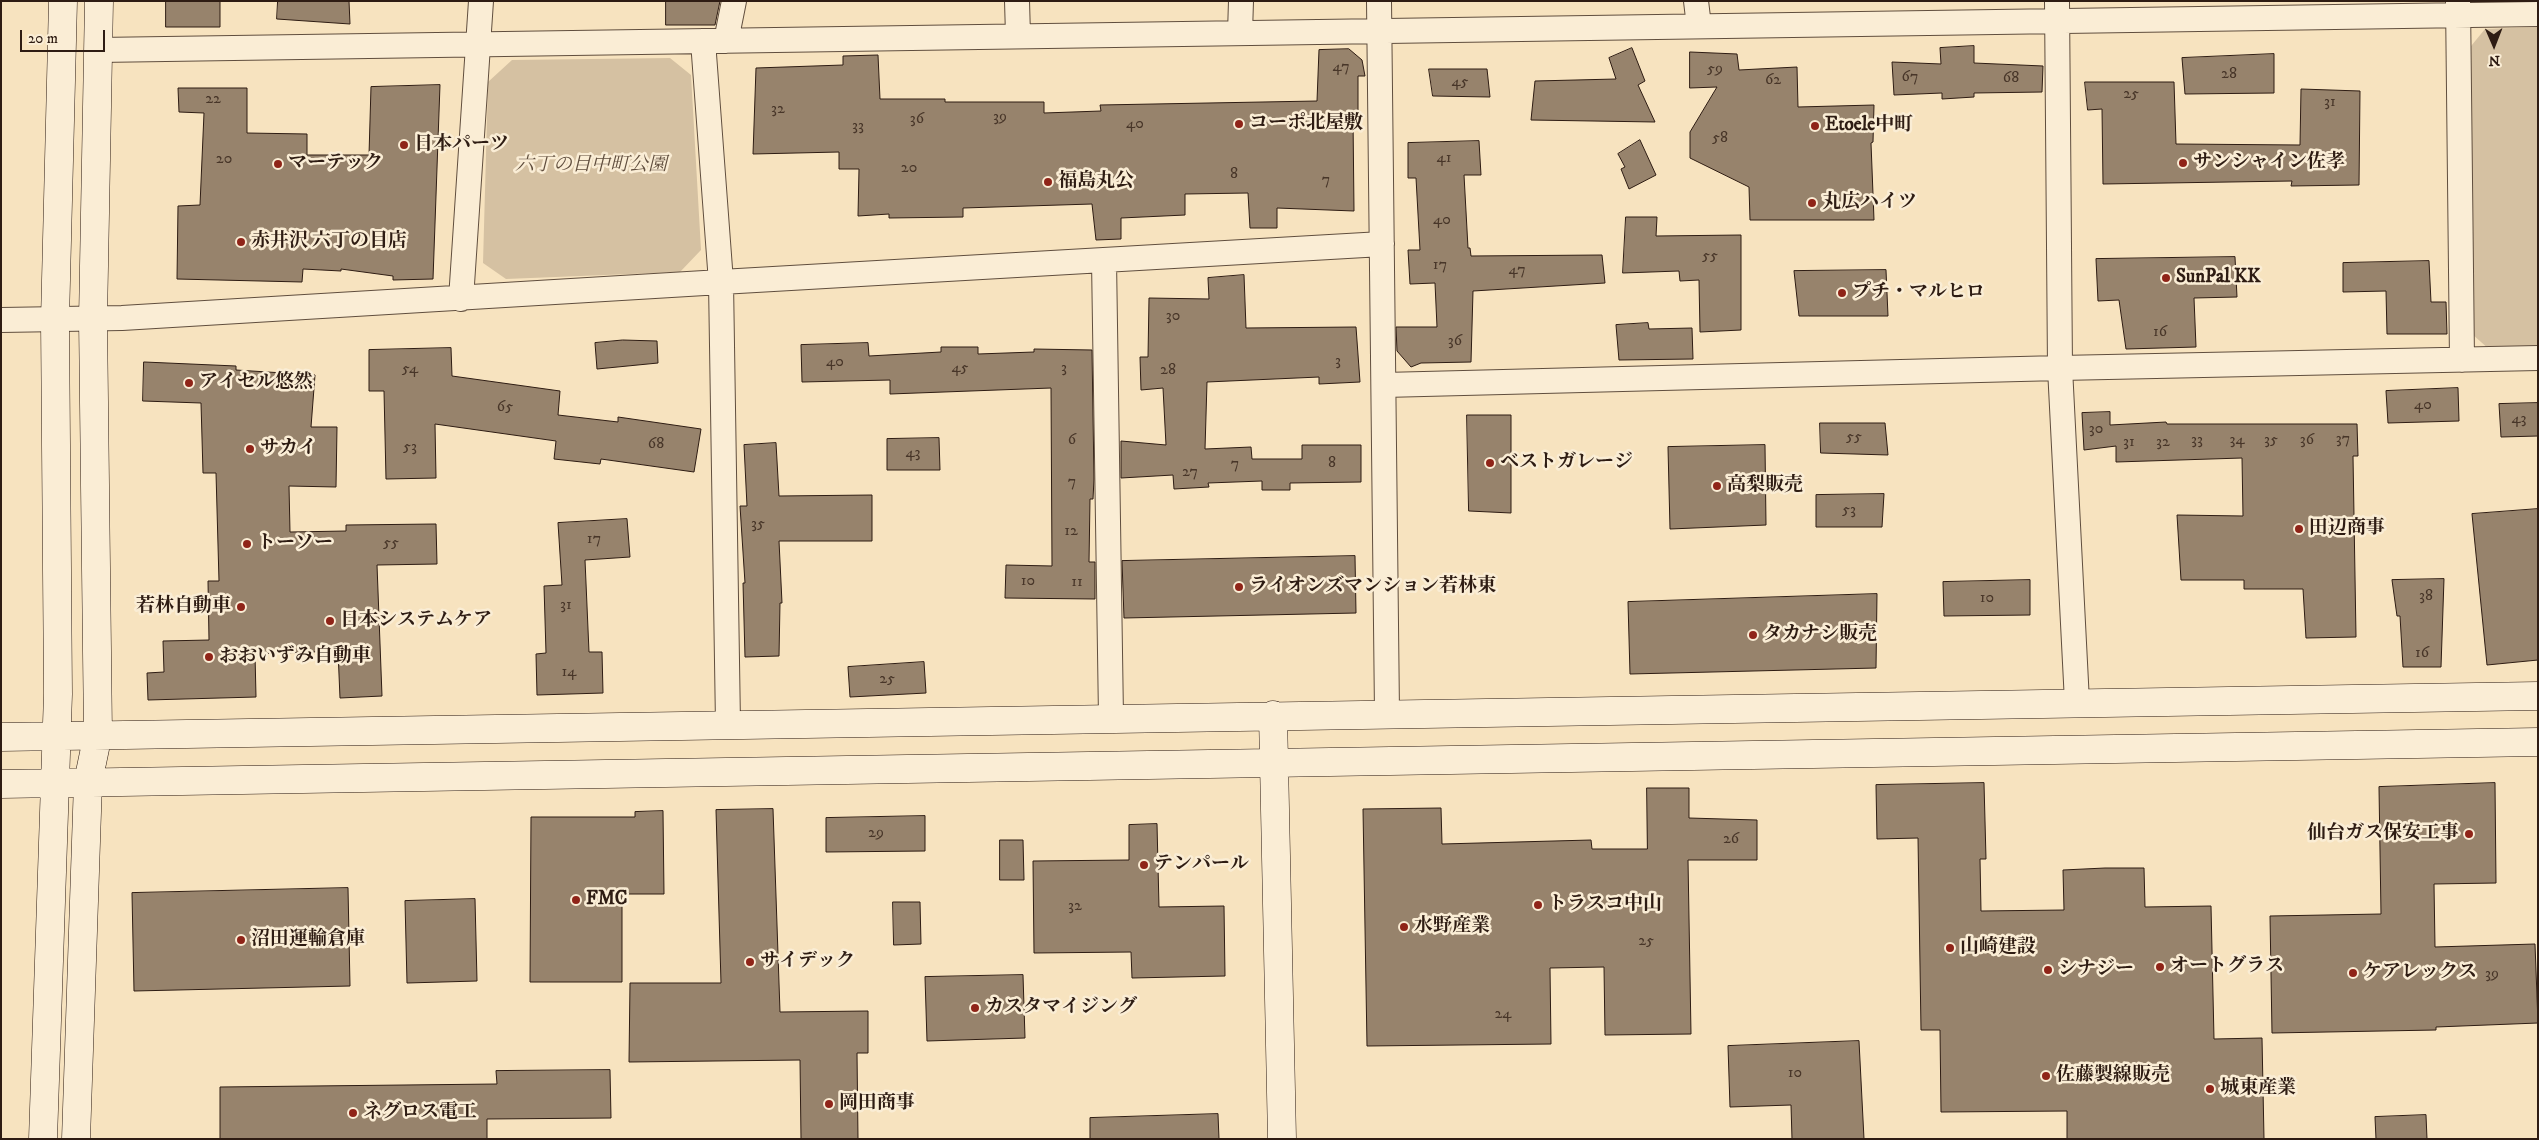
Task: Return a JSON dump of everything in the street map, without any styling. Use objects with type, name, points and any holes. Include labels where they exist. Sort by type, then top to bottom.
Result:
[{"type":"street","points":[[43,1139],[56,736],[55,320],[63,1]]},
{"type":"street","points":[[76,1139],[88,782],[98,734],[93,319],[99,1]]},
{"type":"street","points":[[461,298],[481,1]]},
{"type":"street","points":[[728,724],[721,282],[714,41],[734,1]]},
{"type":"street","points":[[1017,1],[1018,35]]},
{"type":"street","points":[[1240,33],[1241,1]]},
{"type":"street","points":[[1379,1],[1387,713]]},
{"type":"street","points":[[1696,1],[1699,26]]},
{"type":"street","points":[[98,50],[1699,26],[2056,11],[2458,8],[2538,14]]},
{"type":"street","points":[[2458,8],[2462,360]]},
{"type":"street","points":[[2056,11],[2060,368],[2077,702]]},
{"type":"street","points":[[1,320],[93,319],[1382,244]]},
{"type":"street","points":[[1104,260],[1111,717]]},
{"type":"street","points":[[1384,385],[2538,358]]},
{"type":"street","points":[[1,737],[1111,717],[2538,696]]},
{"type":"street","points":[[1273,715],[1282,1139]]},
{"type":"street","points":[[1,784],[2538,742]]},
{"type":"green space","points":[[2538,27],[2538,349],[2490,350],[2472,334],[2467,51],[2485,29]]},
{"type":"green space","name":"六丁の目中町公園","points":[[670,58],[691,75],[701,250],[680,272],[506,279],[483,263],[488,82],[512,60]]},
{"type":"building","points":[[166,1],[220,1],[220,27],[166,27]]},
{"type":"building","points":[[278,1],[349,1],[350,24],[277,19]]},
{"type":"building","points":[[666,1],[720,1],[715,25],[666,25]]},
{"type":"building","points":[[1974,46],[1974,63],[2043,66],[2042,92],[1974,93],[1974,97],[1942,99],[1942,93],[1894,95],[1892,62],[1941,64],[1940,48]]},
{"type":"building","points":[[1632,48],[1645,81],[1638,85],[1655,122],[1531,120],[1535,81],[1616,79],[1609,58]]},
{"type":"building","points":[[1349,49],[1362,60],[1365,76],[1358,76],[1358,118],[1353,118],[1354,211],[1277,208],[1277,228],[1250,228],[1248,193],[1185,194],[1185,215],[1121,218],[1121,239],[1096,240],[1092,204],[963,208],[963,217],[889,218],[889,214],[858,216],[859,169],[839,169],[839,152],[753,154],[756,68],[843,65],[843,56],[878,55],[880,99],[945,99],[945,102],[1044,102],[1044,113],[1101,111],[1100,105],[1317,101],[1319,50]]},
{"type":"building","points":[[1690,52],[1737,54],[1739,70],[1797,67],[1798,107],[1874,105],[1873,142],[1871,143],[1874,220],[1750,220],[1749,187],[1690,158],[1690,132],[1717,87],[1690,88]]},
{"type":"building","points":[[2274,54],[2274,93],[2185,94],[2182,58]]},
{"type":"building","points":[[1429,69],[1487,69],[1490,97],[1433,96]]},
{"type":"building","points":[[2085,82],[2174,82],[2176,144],[2300,145],[2301,89],[2360,91],[2359,185],[2291,186],[2292,181],[2103,184],[2102,109],[2088,110]]},
{"type":"building","points":[[440,85],[433,279],[393,280],[393,276],[341,269],[341,271],[303,269],[302,282],[177,279],[178,206],[200,205],[204,113],[179,112],[178,88],[247,88],[247,133],[307,134],[307,155],[369,155],[371,87]]},
{"type":"building","points":[[1640,140],[1656,175],[1629,189],[1621,169],[1625,167],[1618,154]]},
{"type":"building","points":[[1479,141],[1481,175],[1464,175],[1468,248],[1470,248],[1471,256],[1602,255],[1605,283],[1473,291],[1471,362],[1421,363],[1411,367],[1397,351],[1396,327],[1437,327],[1435,283],[1410,284],[1408,250],[1420,250],[1416,178],[1408,178],[1408,143]]},
{"type":"building","points":[[1626,217],[1657,217],[1656,236],[1741,235],[1741,330],[1700,332],[1699,280],[1680,281],[1679,271],[1623,273]]},
{"type":"building","name":"SunPal KK","points":[[2235,257],[2237,297],[2194,298],[2196,347],[2126,349],[2119,300],[2098,301],[2096,259]]},
{"type":"building","points":[[2429,261],[2431,302],[2446,302],[2447,334],[2387,334],[2386,291],[2343,292],[2343,263]]},
{"type":"building","name":"プチ・マルヒロ","points":[[1886,270],[1888,316],[1799,316],[1794,271]]},
{"type":"building","points":[[1244,275],[1246,328],[1356,327],[1360,382],[1319,384],[1319,377],[1207,382],[1205,449],[1251,447],[1252,459],[1302,459],[1302,445],[1361,445],[1361,482],[1290,483],[1290,490],[1262,490],[1262,481],[1208,483],[1209,487],[1174,489],[1173,475],[1121,478],[1121,441],[1166,445],[1163,388],[1141,390],[1140,357],[1148,357],[1149,298],[1209,299],[1208,278]]},
{"type":"building","points":[[1648,323],[1649,329],[1692,328],[1693,359],[1619,360],[1616,325]]},
{"type":"building","points":[[623,340],[657,341],[658,363],[597,369],[595,343]]},
{"type":"building","points":[[868,343],[869,356],[941,352],[941,347],[978,347],[978,354],[1034,352],[1034,349],[1092,350],[1094,479],[1093,499],[1090,499],[1089,562],[1095,562],[1095,599],[1005,598],[1006,565],[1052,566],[1051,388],[890,394],[890,380],[802,382],[801,345]]},
{"type":"building","points":[[451,348],[452,376],[560,391],[558,415],[618,422],[618,417],[701,429],[694,472],[601,459],[600,464],[554,459],[556,441],[435,424],[436,478],[386,479],[384,391],[369,391],[369,350]]},
{"type":"building","points":[[144,362],[236,366],[236,370],[315,375],[311,427],[337,427],[336,487],[289,486],[290,532],[346,531],[346,525],[436,524],[437,564],[377,565],[382,696],[340,698],[338,651],[255,654],[256,697],[148,700],[147,673],[164,672],[163,641],[209,640],[208,581],[219,581],[216,473],[203,473],[201,403],[143,401]]},
{"type":"building","points":[[2458,388],[2459,421],[2388,423],[2386,391]]},
{"type":"building","points":[[2538,403],[2538,436],[2501,437],[2499,404]]},
{"type":"building","points":[[2110,412],[2110,425],[2166,422],[2167,424],[2357,424],[2358,456],[2353,456],[2356,637],[2306,638],[2303,589],[2244,589],[2244,580],[2181,580],[2177,515],[2243,516],[2242,458],[2116,462],[2116,446],[2084,450],[2082,413]]},
{"type":"building","name":"ベストガレージ","points":[[1467,415],[1511,415],[1511,513],[1469,511]]},
{"type":"building","points":[[1820,423],[1885,423],[1888,455],[1821,453]]},
{"type":"building","points":[[939,438],[940,470],[887,470],[887,439]]},
{"type":"building","points":[[776,443],[779,496],[872,495],[872,541],[779,541],[782,603],[780,603],[779,656],[745,657],[743,583],[745,583],[740,506],[747,506],[744,445]]},
{"type":"building","name":"高梨販売","points":[[1765,445],[1766,525],[1670,529],[1668,447]]},
{"type":"building","points":[[1884,494],[1882,527],[1816,527],[1816,495]]},
{"type":"building","points":[[2538,509],[2538,660],[2487,665],[2472,514]]},
{"type":"building","points":[[627,519],[630,557],[585,560],[589,652],[602,652],[603,693],[537,695],[536,654],[546,653],[544,586],[562,585],[558,523]]},
{"type":"building","name":"ライオンズマンション若林東","points":[[1355,556],[1356,613],[1124,618],[1122,561]]},
{"type":"building","points":[[2444,579],[2441,667],[2403,667],[2400,616],[2397,616],[2392,580]]},
{"type":"building","points":[[2030,580],[2030,615],[1944,616],[1943,582]]},
{"type":"building","name":"タカナシ販売","points":[[1877,594],[1876,668],[1630,674],[1628,602]]},
{"type":"building","points":[[924,662],[926,693],[850,697],[848,667]]},
{"type":"building","points":[[1984,783],[1986,859],[1980,859],[1981,911],[2064,910],[2063,870],[2105,868],[2144,868],[2145,907],[2211,906],[2214,1039],[2262,1038],[2264,1139],[2067,1139],[2067,1111],[1941,1112],[1940,1030],[1921,1030],[1918,838],[1877,839],[1876,785]]},
{"type":"building","points":[[2495,783],[2496,883],[2434,884],[2435,947],[2535,944],[2538,1023],[2436,1027],[2436,1030],[2272,1033],[2270,916],[2381,914],[2379,787]]},
{"type":"building","points":[[1647,788],[1689,788],[1689,818],[1757,820],[1757,860],[1688,860],[1691,1034],[1605,1035],[1604,967],[1550,968],[1551,1044],[1367,1046],[1363,809],[1441,808],[1442,844],[1591,840],[1592,849],[1647,849]]},
{"type":"building","points":[[773,809],[780,1012],[868,1011],[868,1053],[857,1053],[858,1139],[801,1139],[800,1060],[629,1062],[630,983],[721,983],[716,810]]},
{"type":"building","name":"FMC","points":[[663,811],[664,894],[622,894],[622,982],[530,982],[531,817],[635,817],[635,812]]},
{"type":"building","points":[[925,816],[925,851],[826,852],[826,818]]},
{"type":"building","points":[[1157,824],[1159,907],[1224,906],[1225,976],[1132,978],[1131,952],[1034,953],[1033,861],[1129,860],[1129,825]]},
{"type":"building","points":[[1000,840],[1023,840],[1024,880],[1000,880]]},
{"type":"building","name":"沼田運輸倉庫","points":[[348,888],[350,986],[134,991],[132,893]]},
{"type":"building","points":[[475,899],[477,981],[407,983],[405,901]]},
{"type":"building","points":[[893,902],[920,902],[921,944],[894,945]]},
{"type":"building","name":"カスタマイジング","points":[[1023,975],[1025,1038],[927,1041],[925,977]]},
{"type":"building","points":[[1859,1041],[1864,1139],[1792,1139],[1791,1105],[1730,1107],[1728,1046]]},
{"type":"building","name":"ネグロス電工","points":[[610,1070],[611,1118],[487,1119],[487,1139],[220,1139],[220,1087],[497,1084],[496,1071]]},
{"type":"building","points":[[1218,1114],[1219,1139],[1090,1139],[1090,1118]]},
{"type":"building","points":[[2426,1115],[2427,1139],[2376,1139],[2375,1117]]},
{"type":"place","name":"コーポ北屋敷","points":[[1239,124]]},
{"type":"place","name":"Etoele中町","points":[[1815,126]]},
{"type":"place","name":"日本パーツ","points":[[404,145]]},
{"type":"place","name":"サンシャイン佐孝","points":[[2183,163]]},
{"type":"place","name":"マーテック","points":[[278,164]]},
{"type":"place","name":"福島丸公","points":[[1048,182]]},
{"type":"place","name":"丸広ハイツ","points":[[1812,203]]},
{"type":"place","name":"赤井沢 六丁の目店","points":[[241,242]]},
{"type":"place","name":"SunPal KK","points":[[2166,278]]},
{"type":"place","name":"プチ・マルヒロ","points":[[1842,293]]},
{"type":"place","name":"アイセル悠然","points":[[189,383]]},
{"type":"place","name":"サカイ","points":[[250,449]]},
{"type":"place","name":"ベストガレージ","points":[[1490,463]]},
{"type":"place","name":"高梨販売","points":[[1717,486]]},
{"type":"place","name":"田辺商事","points":[[2299,529]]},
{"type":"place","name":"トーソー","points":[[247,544]]},
{"type":"place","name":"ライオンズマンション若林東","points":[[1239,587]]},
{"type":"place","name":"若林自動車","points":[[241,607]]},
{"type":"place","name":"日本システムケア","points":[[330,621]]},
{"type":"place","name":"タカナシ販売","points":[[1753,635]]},
{"type":"place","name":"おおいずみ自動車","points":[[209,657]]},
{"type":"place","name":"仙台ガス保安工事","points":[[2469,834]]},
{"type":"place","name":"テンパール","points":[[1144,865]]},
{"type":"place","name":"FMC","points":[[576,900]]},
{"type":"place","name":"トラスコ中山","points":[[1538,905]]},
{"type":"place","name":"水野産業","points":[[1404,927]]},
{"type":"place","name":"沼田運輸倉庫","points":[[241,940]]},
{"type":"place","name":"山崎建設","points":[[1950,948]]},
{"type":"place","name":"サイデック","points":[[750,962]]},
{"type":"place","name":"オートグラス","points":[[2160,967]]},
{"type":"place","name":"シナジー","points":[[2048,970]]},
{"type":"place","name":"ケアレックス","points":[[2353,973]]},
{"type":"place","name":"カスタマイジング","points":[[975,1008]]},
{"type":"place","name":"佐藤製線販売","points":[[2046,1076]]},
{"type":"place","name":"城東産業","points":[[2210,1089]]},
{"type":"place","name":"岡田商事","points":[[829,1104]]},
{"type":"place","name":"ネグロス電工","points":[[353,1113]]}]
